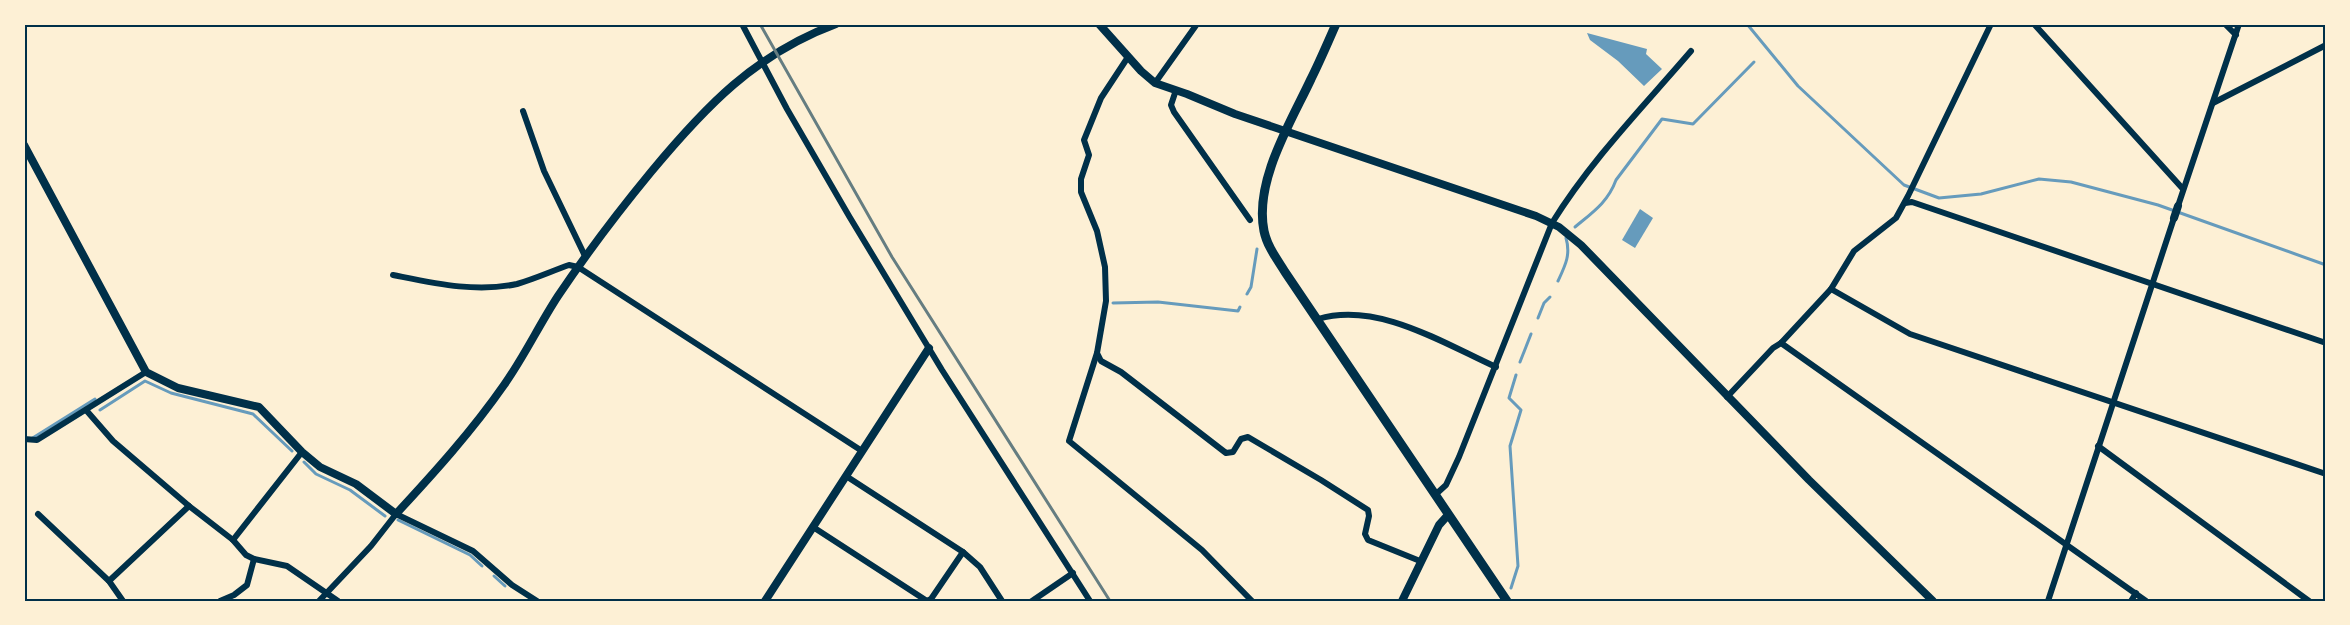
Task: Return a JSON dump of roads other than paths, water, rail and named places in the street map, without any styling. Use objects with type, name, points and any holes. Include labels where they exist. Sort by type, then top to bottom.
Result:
[{"type":"highway","points":[[1336,24],[1287,131],[1266,185],[1263,218],[1268,242],[1506,601]]},
{"type":"main road","points":[[1099,24],[1155,83],[1221,109],[1552,223],[1581,245],[1727,397],[1933,601]]},
{"type":"main road","points":[[1402,601],[1439,525],[1448,514]]},
{"type":"street","points":[[742,24],[798,129],[929,348],[1090,601]]},
{"type":"street","points":[[319,601],[371,546],[483,414],[512,374],[585,256],[692,123],[724,92],[764,62],[819,30],[836,24]]},
{"type":"street","points":[[1155,83],[1197,24]]},
{"type":"street","points":[[1727,397],[1773,348],[1781,344],[1831,289],[1854,251],[1890,224],[1905,203],[1991,24]]},
{"type":"street","points":[[2034,24],[2183,189]]},
{"type":"street","points":[[2225,24],[2236,35]]},
{"type":"street","points":[[2048,601],[2239,24]]},
{"type":"street","points":[[2213,103],[2326,45]]},
{"type":"street","points":[[1435,495],[1443,488],[1452,474],[1552,223],[1603,152],[1691,51]]},
{"type":"street","points":[[1128,57],[1101,98],[1084,135],[1089,155],[1081,179],[1081,192],[1097,231],[1105,267],[1106,301],[1097,353],[1069,441],[1202,550],[1252,601]]},
{"type":"street","points":[[1176,90],[1171,105],[1174,112],[1250,220]]},
{"type":"street","points":[[523,111],[544,171],[585,256]]},
{"type":"street","points":[[24,145],[146,372],[178,388],[259,407],[302,452],[320,467],[356,484],[396,514],[473,551],[512,585],[537,601]]},
{"type":"street","points":[[1905,203],[1912,202],[2326,343]]},
{"type":"street","points":[[393,275],[458,287],[480,287],[516,284],[569,265],[578,267],[862,451]]},
{"type":"street","points":[[1831,289],[1910,334],[2326,474]]},
{"type":"street","points":[[1318,319],[1339,314],[1376,317],[1415,330],[1496,367]]},
{"type":"street","points":[[1781,344],[2146,601]]},
{"type":"street","points":[[765,601],[929,348]]},
{"type":"street","points":[[1097,353],[1101,361],[1121,372],[1224,452],[1231,453],[1243,438],[1251,437],[1366,508],[1369,514],[1365,534],[1368,540],[1420,561]]},
{"type":"street","points":[[24,439],[38,440],[146,372]]},
{"type":"street","points":[[86,410],[113,441],[233,540],[246,555],[254,560],[286,567],[338,601]]},
{"type":"street","points":[[2098,446],[2309,601]]},
{"type":"street","points":[[233,540],[302,452]]},
{"type":"street","points":[[846,476],[963,552],[980,567],[1002,601]]},
{"type":"street","points":[[109,581],[189,506]]},
{"type":"street","points":[[38,514],[109,581],[123,601]]},
{"type":"street","points":[[813,527],[927,601],[931,599],[963,552]]},
{"type":"street","points":[[220,601],[234,595],[247,585],[254,560]]},
{"type":"street","points":[[1032,601],[1073,573]]},
{"type":"street","points":[[2131,601],[2136,593]]},
{"type":"water","points":[[1587,33],[1647,49],[1646,54],[1662,69],[1644,86],[1618,61],[1590,40]]},
{"type":"water","points":[[1640,209],[1653,218],[1635,248],[1622,240]]},
{"type":"waterway","points":[[1747,24],[1798,86],[1904,185],[1939,198],[1981,194],[2039,179],[2071,182],[2158,205],[2326,265]]},
{"type":"waterway","points":[[1575,227],[1604,201],[1616,180],[1662,119],[1693,124],[1754,62]]},
{"type":"waterway","points":[[1558,281],[1568,255],[1566,238]]},
{"type":"waterway","points":[[1247,294],[1251,287],[1257,249]]},
{"type":"waterway","points":[[1538,318],[1544,303],[1550,297]]},
{"type":"waterway","points":[[1113,303],[1158,302],[1238,311],[1240,307]]},
{"type":"waterway","points":[[1520,362],[1531,334]]},
{"type":"waterway","points":[[1511,588],[1518,566],[1510,446],[1521,410],[1509,398],[1516,375]]},
{"type":"waterway","points":[[100,410],[145,381],[171,393],[253,414],[292,451]]},
{"type":"waterway","points":[[31,439],[95,399]]},
{"type":"waterway","points":[[304,462],[316,474],[350,490],[385,516]]},
{"type":"waterway","points":[[398,520],[470,555],[482,566]]},
{"type":"waterway","points":[[494,576],[505,586]]},
{"type":"railway","points":[[760,24],[892,257],[1110,601]]}]
